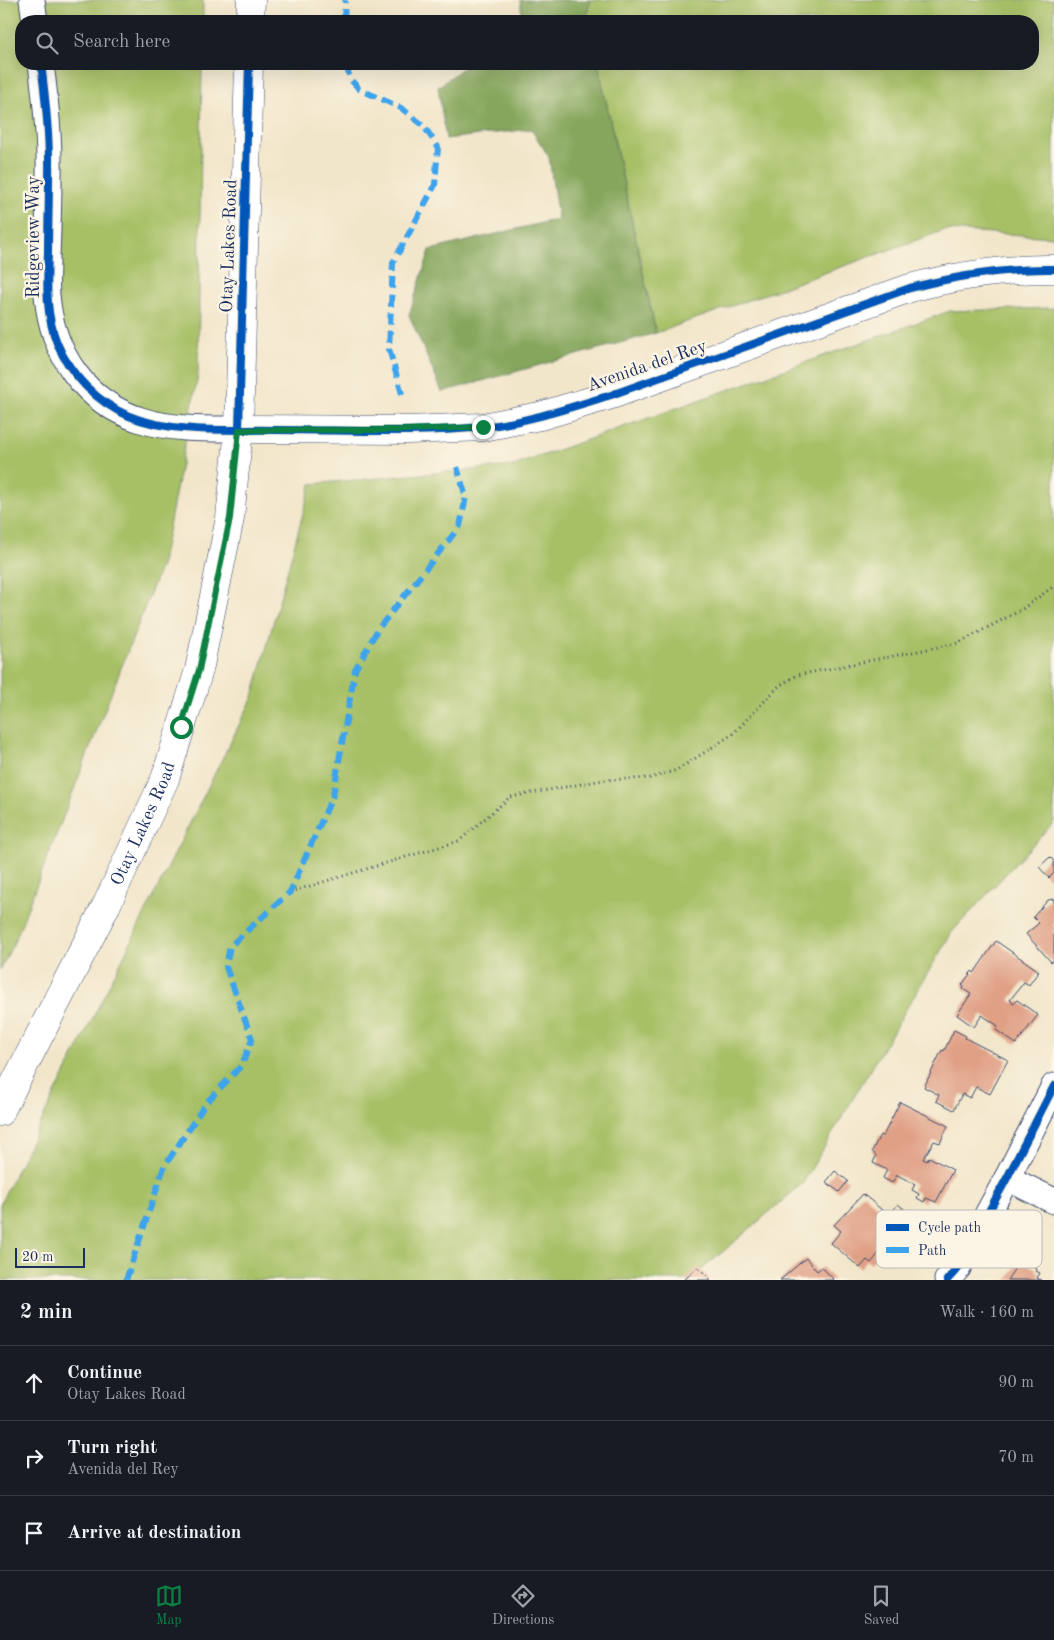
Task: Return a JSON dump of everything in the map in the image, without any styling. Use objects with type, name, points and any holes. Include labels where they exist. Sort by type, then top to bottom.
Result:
[{"type":"main road","points":[[250,15],[251,0]]},
{"type":"main road","name":"Otay Lakes Road","points":[[0,1112],[107,904],[166,779],[199,670],[230,518],[239,430],[249,70]]},
{"type":"main road","name":"Avenida del Rey","points":[[239,430],[446,429],[483,427],[514,422],[563,410],[611,395],[910,288],[976,274],[1028,268],[1054,268]]},
{"type":"street","points":[[32,0],[34,15]]},
{"type":"street","name":"Ridgeview Way","points":[[42,70],[48,118],[49,175],[46,293],[50,320],[57,344],[72,369],[84,384],[99,398],[128,416],[143,421],[192,429],[239,430]]},
{"type":"street","points":[[990,1210],[1054,1086]]},
{"type":"street","points":[[1007,1178],[1054,1201]]},
{"type":"street","points":[[947,1280],[958,1268]]},
{"type":"path","points":[[290,892],[459,841],[510,798],[603,780],[652,778],[677,770],[733,734],[780,685],[798,675],[958,643],[1022,610],[1054,586]]},
{"type":"green space","points":[[0,0],[203,0],[203,15],[15,15],[15,70],[202,70],[198,375],[162,563],[16,938],[0,970]]},
{"type":"green space","points":[[520,0],[591,0],[588,15],[522,15]]},
{"type":"green space","points":[[591,0],[1054,0],[1054,237],[945,230],[656,333],[599,70],[1039,70],[1039,15],[588,15]]},
{"type":"green space","points":[[460,70],[599,70],[656,333],[442,392],[409,315],[430,250],[558,219],[549,157],[531,129],[446,139],[438,87]]},
{"type":"green space","points":[[1054,308],[1054,822],[952,932],[803,1183],[690,1280],[0,1280],[0,1204],[253,697],[311,484],[513,466],[950,311]]},
{"type":"building","points":[[1050,857],[1054,861],[1054,873],[1049,878],[1039,867]]},
{"type":"building","points":[[1054,899],[1054,960],[1051,962],[1026,934],[1039,923],[1033,917],[1048,900]]},
{"type":"building","points":[[996,941],[1039,971],[1029,985],[1024,982],[1010,1000],[1014,1003],[1017,1000],[1038,1015],[1016,1044],[996,1030],[998,1026],[982,1015],[974,1027],[957,1015],[971,994],[963,989],[962,985],[972,971],[974,973]]},
{"type":"building","points":[[954,1030],[966,1036],[965,1038],[1008,1060],[990,1094],[976,1087],[970,1098],[962,1094],[954,1110],[936,1101],[939,1095],[924,1087]]},
{"type":"building","points":[[900,1102],[948,1126],[940,1143],[934,1141],[923,1159],[927,1161],[929,1157],[953,1170],[936,1202],[926,1198],[924,1202],[917,1198],[919,1194],[912,1190],[915,1184],[897,1175],[892,1183],[883,1178],[887,1170],[873,1163],[876,1156],[872,1151],[880,1135],[883,1136]]},
{"type":"building","points":[[835,1171],[848,1181],[839,1192],[826,1182]]},
{"type":"building","points":[[863,1194],[882,1210],[876,1210],[876,1257],[871,1263],[867,1260],[860,1268],[831,1243],[841,1231],[834,1225]]},
{"type":"building","points":[[898,1204],[905,1210],[894,1210]]},
{"type":"building","points":[[806,1258],[817,1271],[822,1267],[834,1280],[780,1280]]},
{"type":"building","points":[[698,1267],[711,1280],[684,1280]]},
{"type":"building","points":[[1015,1268],[1035,1268],[1040,1273],[1037,1278],[1041,1280],[1007,1280]]},
{"type":"marked path","points":[[344,15],[345,0]]},
{"type":"marked path","points":[[348,70],[350,79],[359,89],[401,108],[423,125],[438,147],[435,185],[393,263],[389,349],[402,394]]},
{"type":"marked path","points":[[126,1280],[164,1167],[206,1103],[242,1065],[252,1039],[226,967],[230,946],[290,892],[333,795],[355,670],[378,629],[460,526],[466,497],[457,467]]},
{"type":"cycle path","points":[[42,70],[49,149],[47,287],[53,332],[69,366],[96,396],[106,404],[129,416],[164,426],[221,430],[380,431],[457,429],[499,425],[548,414],[611,395],[910,288],[981,274],[1017,270],[1054,269]]},
{"type":"cycle path","points":[[239,429],[249,70]]},
{"type":"cycle path","points":[[990,1210],[1054,1086]]},
{"type":"cycle path","points":[[947,1280],[958,1268]]},
{"type":"route","points":[[181,727],[199,670],[230,518],[239,430],[408,430],[483,427]]}]
